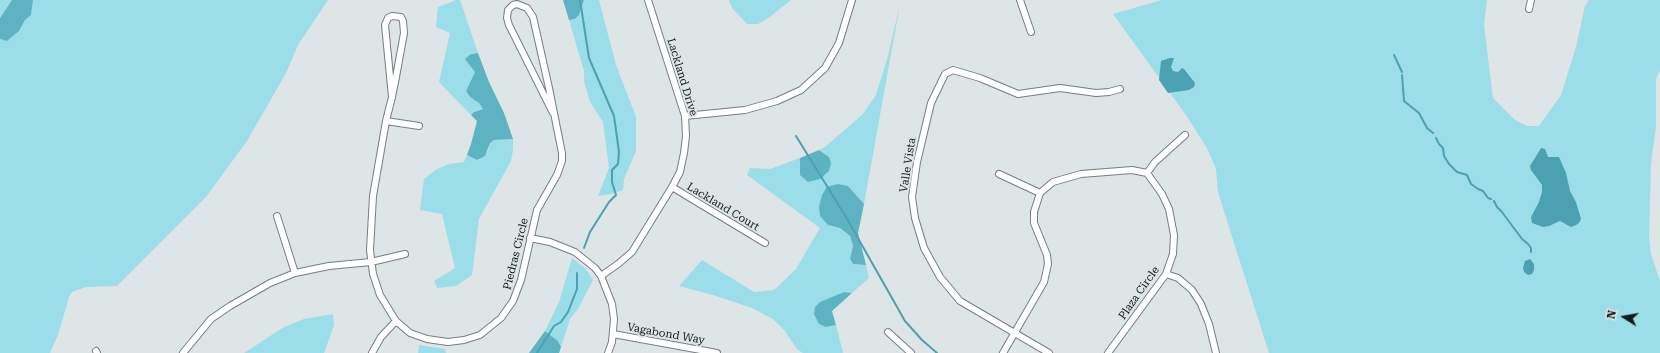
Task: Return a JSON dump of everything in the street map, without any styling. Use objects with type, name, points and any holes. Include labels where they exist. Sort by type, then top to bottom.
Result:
[{"type":"street","name":"Lackland Drive","points":[[601,276],[632,252],[680,172],[684,153],[686,136],[685,116],[648,0]]},
{"type":"street","points":[[685,116],[745,110],[777,102],[801,90],[826,68],[839,43],[852,0]]},
{"type":"street","points":[[1020,0],[1031,32]]},
{"type":"street","points":[[1529,9],[1531,0]]},
{"type":"street","name":"Piedras Circle","points":[[392,97],[385,25],[388,18],[392,16],[400,18],[404,24],[404,33],[392,97],[386,120],[373,196],[370,250],[371,262],[376,285],[385,305],[396,321],[410,333],[427,340],[448,342],[464,340],[480,335],[501,318],[513,301],[521,280],[537,210],[557,175],[562,161],[562,153],[533,17],[527,8],[517,4],[513,5],[508,10],[507,18],[509,25],[553,113]]},
{"type":"street","name":"Valle Vista","points":[[1049,353],[960,301],[940,277],[924,248],[915,218],[912,196],[925,123],[938,86],[945,74],[953,70],[974,75],[1018,94],[1060,88],[1096,93],[1120,89]]},
{"type":"street","points":[[386,120],[419,126]]},
{"type":"street","points":[[1003,353],[1044,282],[1047,272],[1047,256],[1034,223],[1034,212],[1040,193],[1053,182],[1081,174],[1132,170],[1148,173],[1155,162],[1185,135]]},
{"type":"street","name":"Plaza Circle","points":[[1108,353],[1166,274],[1172,254],[1173,224],[1169,209],[1162,194],[1148,173]]},
{"type":"street","points":[[999,174],[1040,193]]},
{"type":"street","name":"Lackland Court","points":[[672,187],[764,243]]},
{"type":"street","points":[[277,216],[295,273]]},
{"type":"street","points":[[530,238],[564,246],[575,252],[595,268],[601,276],[612,304],[614,319],[613,334],[608,353]]},
{"type":"street","points":[[183,353],[211,319],[270,283],[295,273],[329,266],[371,262],[405,254]]},
{"type":"street","points":[[1166,274],[1183,281],[1195,295],[1209,324],[1216,353]]},
{"type":"street","points":[[372,353],[381,337],[396,321]]},
{"type":"street","points":[[888,332],[911,353]]},
{"type":"street","name":"Vagabond Way","points":[[613,334],[717,353]]},
{"type":"shaded area","points":[[0,0],[12,0],[0,18]]},
{"type":"shaded area","points":[[12,0],[33,0],[31,15],[25,20],[19,31],[7,41],[0,39],[0,18]]},
{"type":"shaded area","points":[[33,0],[328,0],[298,45],[286,73],[247,141],[206,197],[117,286],[86,287],[72,292],[69,297],[58,335],[50,353],[0,353],[0,39],[7,41],[19,31],[25,20],[31,15]]},
{"type":"shaded area","points":[[456,0],[460,0],[478,53],[471,54],[475,72],[466,91],[470,97],[479,103],[483,109],[474,112],[471,115],[439,82],[450,33],[436,27],[438,7]]},
{"type":"shaded area","points":[[563,0],[584,0],[579,15],[575,19],[569,20]]},
{"type":"shaded area","points":[[584,0],[599,0],[616,65],[636,117],[636,151],[624,179],[623,190],[612,194],[598,196],[609,168],[603,122],[590,102],[584,81],[584,71],[569,20],[575,19],[579,15]]},
{"type":"shaded area","points":[[729,0],[791,0],[767,19],[758,24],[747,24],[732,8]]},
{"type":"shaded area","points":[[1162,0],[1487,0],[1484,25],[1493,98],[1515,120],[1527,126],[1539,126],[1561,95],[1576,47],[1585,6],[1589,0],[1660,0],[1660,70],[1656,79],[1656,126],[1651,164],[1649,237],[1651,254],[1660,281],[1660,353],[1269,353],[1218,192],[1216,169],[1207,148],[1186,115],[1113,14]]},
{"type":"shaded area","points":[[900,4],[864,204],[848,186],[828,225],[840,228],[850,236],[853,246],[850,260],[853,264],[866,265],[869,278],[852,293],[844,292],[833,297],[826,327],[836,325],[843,353],[803,353],[797,349],[785,331],[773,319],[752,308],[679,286],[702,260],[754,292],[774,290],[796,269],[820,228],[747,175],[750,168],[770,169],[800,158],[800,175],[829,157],[819,150],[825,147],[863,114],[876,95],[888,56]]},
{"type":"shaded area","points":[[478,53],[489,82],[504,113],[513,139],[494,140],[490,143],[485,156],[477,160],[467,155],[477,121],[471,115],[474,112],[483,109],[479,103],[470,97],[466,91],[475,72],[465,59],[471,54]]},
{"type":"shaded area","points":[[1174,58],[1171,67],[1173,71],[1178,72],[1182,68],[1184,69],[1195,83],[1194,87],[1189,90],[1168,93],[1159,80],[1161,61]]},
{"type":"shaded area","points":[[513,139],[511,161],[479,219],[472,275],[456,286],[437,288],[434,281],[455,268],[442,214],[420,210],[424,179],[437,169],[449,164],[464,162],[467,155],[478,160],[488,151],[490,143],[494,140]]},
{"type":"shaded area","points":[[1541,148],[1545,149],[1548,157],[1559,157],[1566,173],[1570,191],[1576,202],[1581,219],[1576,225],[1571,227],[1560,221],[1543,227],[1532,223],[1531,217],[1539,202],[1542,192],[1542,185],[1531,170],[1530,166]]},
{"type":"shaded area","points":[[819,150],[829,157],[831,163],[829,171],[820,179],[808,182],[800,175],[800,158]]},
{"type":"shaded area","points":[[838,184],[848,186],[864,204],[858,233],[866,265],[853,264],[850,259],[853,246],[850,236],[840,228],[828,225],[820,216],[819,207],[822,195],[827,187]]},
{"type":"shaded area","points":[[572,258],[586,269],[593,280],[578,309],[570,319],[561,347],[558,341],[545,331],[559,302]]},
{"type":"shaded area","points":[[1530,259],[1534,264],[1534,270],[1532,274],[1528,275],[1524,272],[1523,268],[1525,261]]},
{"type":"shaded area","points":[[844,292],[852,293],[832,311],[836,325],[826,327],[819,324],[814,314],[815,307],[820,302]]},
{"type":"shaded area","points":[[333,314],[334,325],[324,353],[244,353],[284,327],[304,319]]},
{"type":"shaded area","points":[[545,331],[558,341],[561,347],[559,353],[529,353]]},
{"type":"shaded area","points":[[419,345],[445,349],[446,353],[418,353]]},
{"type":"waterway","points":[[580,0],[589,58],[614,116],[619,152],[618,164],[612,170],[612,182],[616,195],[609,202],[590,232],[584,248]]},
{"type":"waterway","points":[[1394,55],[1402,72]]},
{"type":"waterway","points":[[1402,75],[1404,101],[1419,113],[1427,128],[1433,133]]},
{"type":"waterway","points":[[796,136],[846,217],[905,321],[922,340],[937,353]]},
{"type":"waterway","points":[[1436,138],[1443,148],[1444,156],[1449,164],[1457,172],[1467,175],[1471,184],[1483,191],[1488,198],[1491,199]]},
{"type":"waterway","points":[[1494,201],[1522,239],[1531,248],[1531,252]]},
{"type":"waterway","points":[[537,353],[554,326],[561,322],[568,312],[577,289],[577,273]]}]
